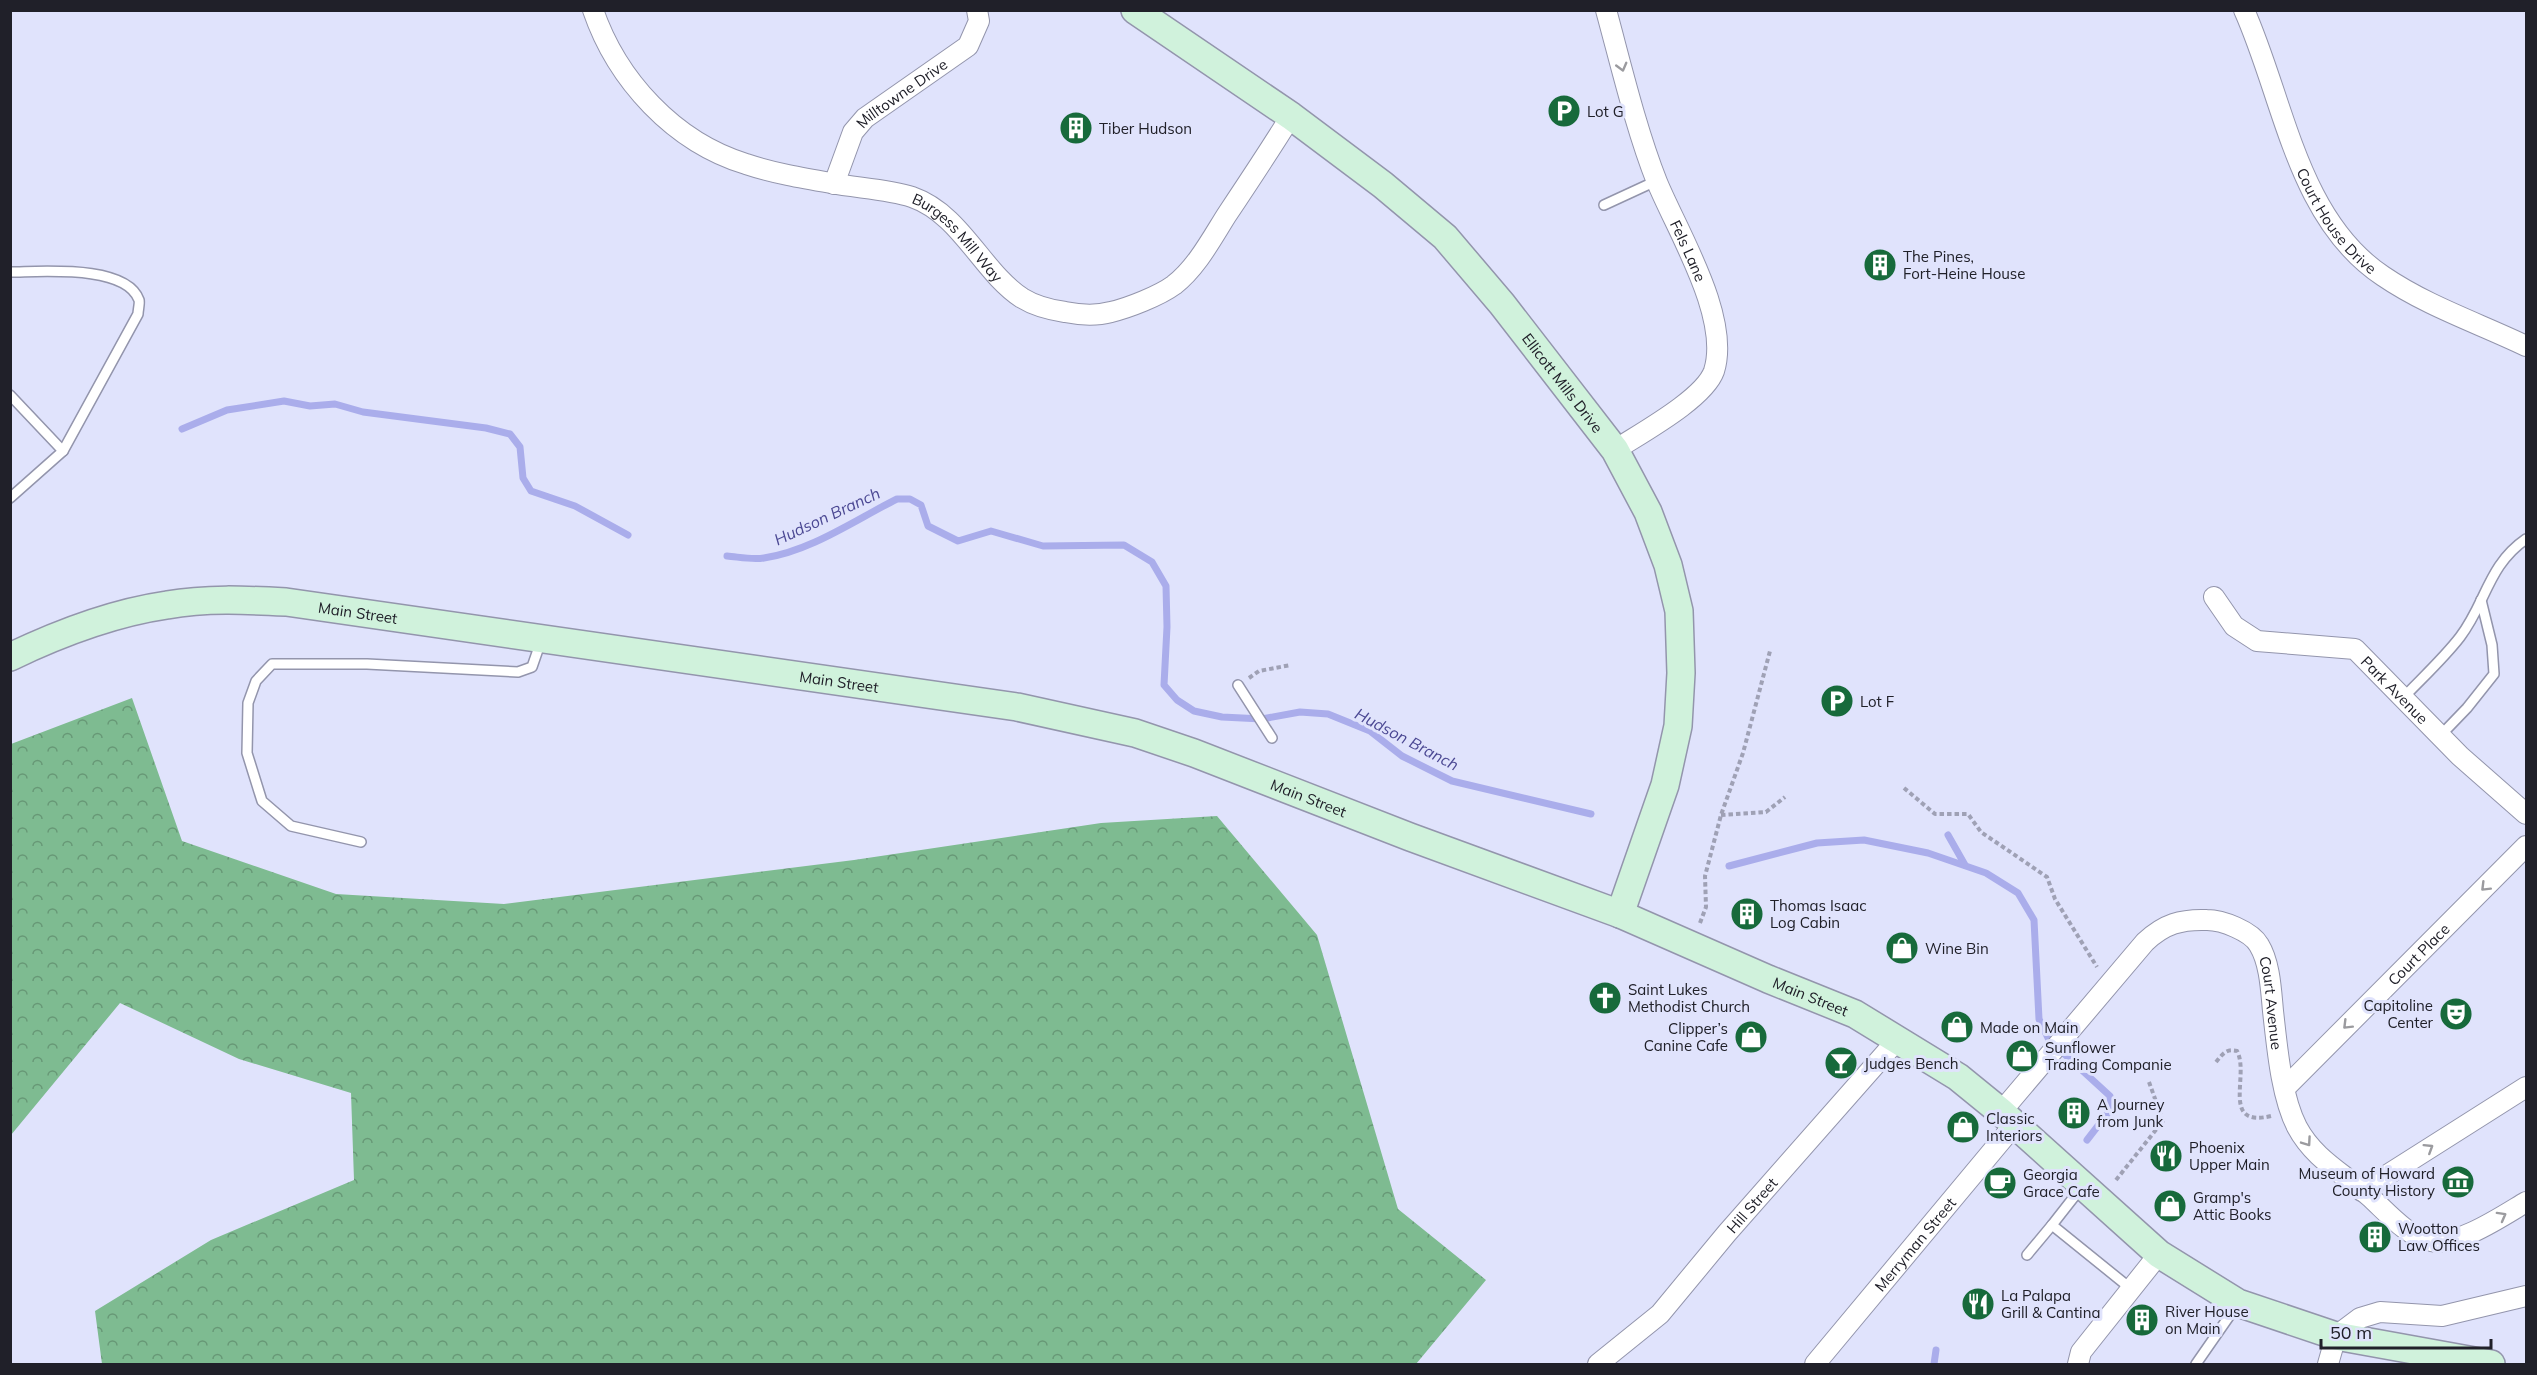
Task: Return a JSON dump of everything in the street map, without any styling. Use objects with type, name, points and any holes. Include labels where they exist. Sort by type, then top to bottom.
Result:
[{"type":"main road","name":"Ellicott Mills Drive","points":[[1135,10],[1291,116],[1383,185],[1445,237],[1502,304],[1615,450],[1648,512],[1668,566],[1679,611],[1681,673],[1678,726],[1665,785],[1620,914]]},
{"type":"main road","name":"Main Street","points":[[10,657],[54,636],[107,618],[167,604],[229,600],[286,602],[1017,707],[1135,733],[1194,753],[1410,837],[1620,914],[1768,979],[1856,1014],[1958,1077],[2008,1118],[2159,1254],[2238,1303],[2336,1336],[2491,1365]]},
{"type":"street","name":"Burgess Mill Way","points":[[593,10],[603,37],[624,74],[657,111],[689,135],[716,152],[745,164],[834,184],[912,197],[942,214],[984,257],[998,277],[1023,299],[1048,310],[1082,315],[1108,313],[1125,309],[1173,285],[1193,265],[1291,116]]},
{"type":"street","name":"Milltowne Drive","points":[[834,184],[853,132],[865,118],[968,46],[980,21],[977,10]]},
{"type":"street","name":"Fels Lane","points":[[1606,10],[1656,181],[1701,276],[1714,328],[1717,354],[1713,372],[1705,388],[1615,450]]},
{"type":"street","name":"Court House Drive","points":[[2244,10],[2308,188],[2328,220],[2353,249],[2381,275],[2429,303],[2526,346]]},
{"type":"street","name":"Park Avenue","points":[[2214,597],[2234,626],[2257,641],[2355,649],[2440,736],[2526,814]]},
{"type":"street","name":"Court Place","points":[[2285,1088],[2526,846]]},
{"type":"street","name":"Court Avenue","points":[[2008,1118],[2053,1053],[2145,942],[2159,929],[2176,921],[2212,920],[2248,935],[2259,944],[2270,980],[2275,1032],[2285,1088],[2296,1125],[2309,1146],[2332,1169],[2411,1233],[2431,1242],[2451,1239],[2477,1229],[2526,1202]]},
{"type":"street","name":"Hill Street","points":[[1598,1365],[1613,1350],[1660,1314],[1727,1233],[1898,1039]]},
{"type":"street","points":[[2362,1191],[2526,1087]]},
{"type":"street","name":"Merryman Street","points":[[1815,1365],[2008,1118]]},
{"type":"street","points":[[2078,1365],[2081,1353],[2159,1254]]},
{"type":"street","points":[[2328,1365],[2336,1336],[2360,1318],[2380,1312],[2442,1316],[2526,1296]]},
{"type":"lane","points":[[1604,205],[1656,181]]},
{"type":"lane","points":[[10,272],[92,273],[119,281],[130,288],[139,300],[138,314],[63,451],[10,498]]},
{"type":"lane","points":[[10,395],[63,451]]},
{"type":"lane","points":[[2403,698],[2461,636],[2497,567],[2511,549],[2526,539]]},
{"type":"lane","points":[[2440,736],[2467,708],[2494,674],[2492,645],[2481,600]]},
{"type":"lane","points":[[361,842],[291,826],[262,801],[247,753],[248,703],[256,681],[272,664],[367,664],[518,672],[532,667],[542,639]]},
{"type":"lane","points":[[1238,685],[1272,738]]},
{"type":"lane","points":[[2027,1255],[2082,1186]]},
{"type":"lane","points":[[2052,1225],[2130,1288]]},
{"type":"lane","points":[[2196,1365],[2238,1303]]},
{"type":"path","points":[[1699,926],[1706,907],[1705,876],[1721,815],[1743,753],[1770,651]]},
{"type":"path","points":[[1238,685],[1258,671],[1291,665]]},
{"type":"path","points":[[1904,788],[1935,814],[1968,814],[1981,832],[2047,877],[2055,899],[2108,986]]},
{"type":"path","points":[[1721,815],[1766,812],[1785,797]]},
{"type":"path","points":[[2216,1062],[2224,1052],[2231,1049],[2236,1051],[2241,1058],[2239,1103],[2244,1113],[2253,1118],[2275,1115]]},
{"type":"path","points":[[2116,1180],[2163,1121],[2149,1082]]},
{"type":"green space","points":[[132,698],[182,841],[336,894],[504,904],[854,860],[1101,823],[1217,816],[1317,935],[1398,1209],[1486,1280],[1416,1364],[102,1364],[95,1311],[211,1240],[354,1180],[351,1093],[239,1059],[120,1003],[11,1135],[11,744]]},
{"type":"waterway","name":"Hudson Branch","points":[[182,429],[227,410],[284,401],[310,406],[335,404],[363,412],[486,428],[510,434],[520,447],[523,478],[531,491],[575,506],[628,535]]},
{"type":"waterway","name":"Hudson Branch","points":[[727,556],[759,559],[799,549],[897,499],[910,499],[921,505],[928,526],[958,541],[991,531],[1043,546],[1124,545],[1152,562],[1166,586],[1167,627],[1164,685],[1177,700],[1194,711],[1222,717],[1262,719],[1300,712],[1328,714],[1370,731],[1402,756],[1452,781],[1591,814]]},
{"type":"waterway","points":[[1948,835],[1965,865]]},
{"type":"waterway","name":"Hudson Branch","points":[[1729,866],[1817,843],[1864,840],[1928,853],[1986,873],[2018,893],[2034,920],[2039,1019],[2049,1040],[2110,1096],[2111,1109],[2087,1140]]},
{"type":"waterway","name":"Hudson Branch","points":[[1934,1364],[1936,1350]]},
{"type":"place","name":"Lot G","points":[[1564,111]]},
{"type":"place","name":"Tiber Hudson","points":[[1076,128]]},
{"type":"place","name":"The Pines, Fort-Heine House","points":[[1880,265]]},
{"type":"place","name":"Lot F","points":[[1837,701]]},
{"type":"place","name":"Thomas Isaac Log Cabin","points":[[1747,914]]},
{"type":"place","name":"Wine Bin","points":[[1902,948]]},
{"type":"place","name":"Saint Lukes Methodist Church","points":[[1605,998]]},
{"type":"place","name":"Capitoline Center","points":[[2456,1014]]},
{"type":"place","name":"Made on Main","points":[[1957,1027]]},
{"type":"place","name":"Clipper’s Canine Cafe","points":[[1751,1037]]},
{"type":"place","name":"Sunflower Trading Companie","points":[[2022,1056]]},
{"type":"place","name":"Judges Bench","points":[[1841,1063]]},
{"type":"place","name":"A Journey from Junk","points":[[2074,1113]]},
{"type":"place","name":"Classic Interiors","points":[[1963,1127]]},
{"type":"place","name":"Phoenix Upper Main","points":[[2166,1156]]},
{"type":"place","name":"Museum of Howard County History","points":[[2458,1182]]},
{"type":"place","name":"Georgia Grace Cafe","points":[[2000,1183]]},
{"type":"place","name":"Gramp's Attic Books","points":[[2170,1206]]},
{"type":"place","name":"Wootton Law Offices","points":[[2375,1237]]},
{"type":"place","name":"La Palapa Grill & Cantina","points":[[1978,1304]]},
{"type":"place","name":"River House on Main","points":[[2142,1320]]}]
